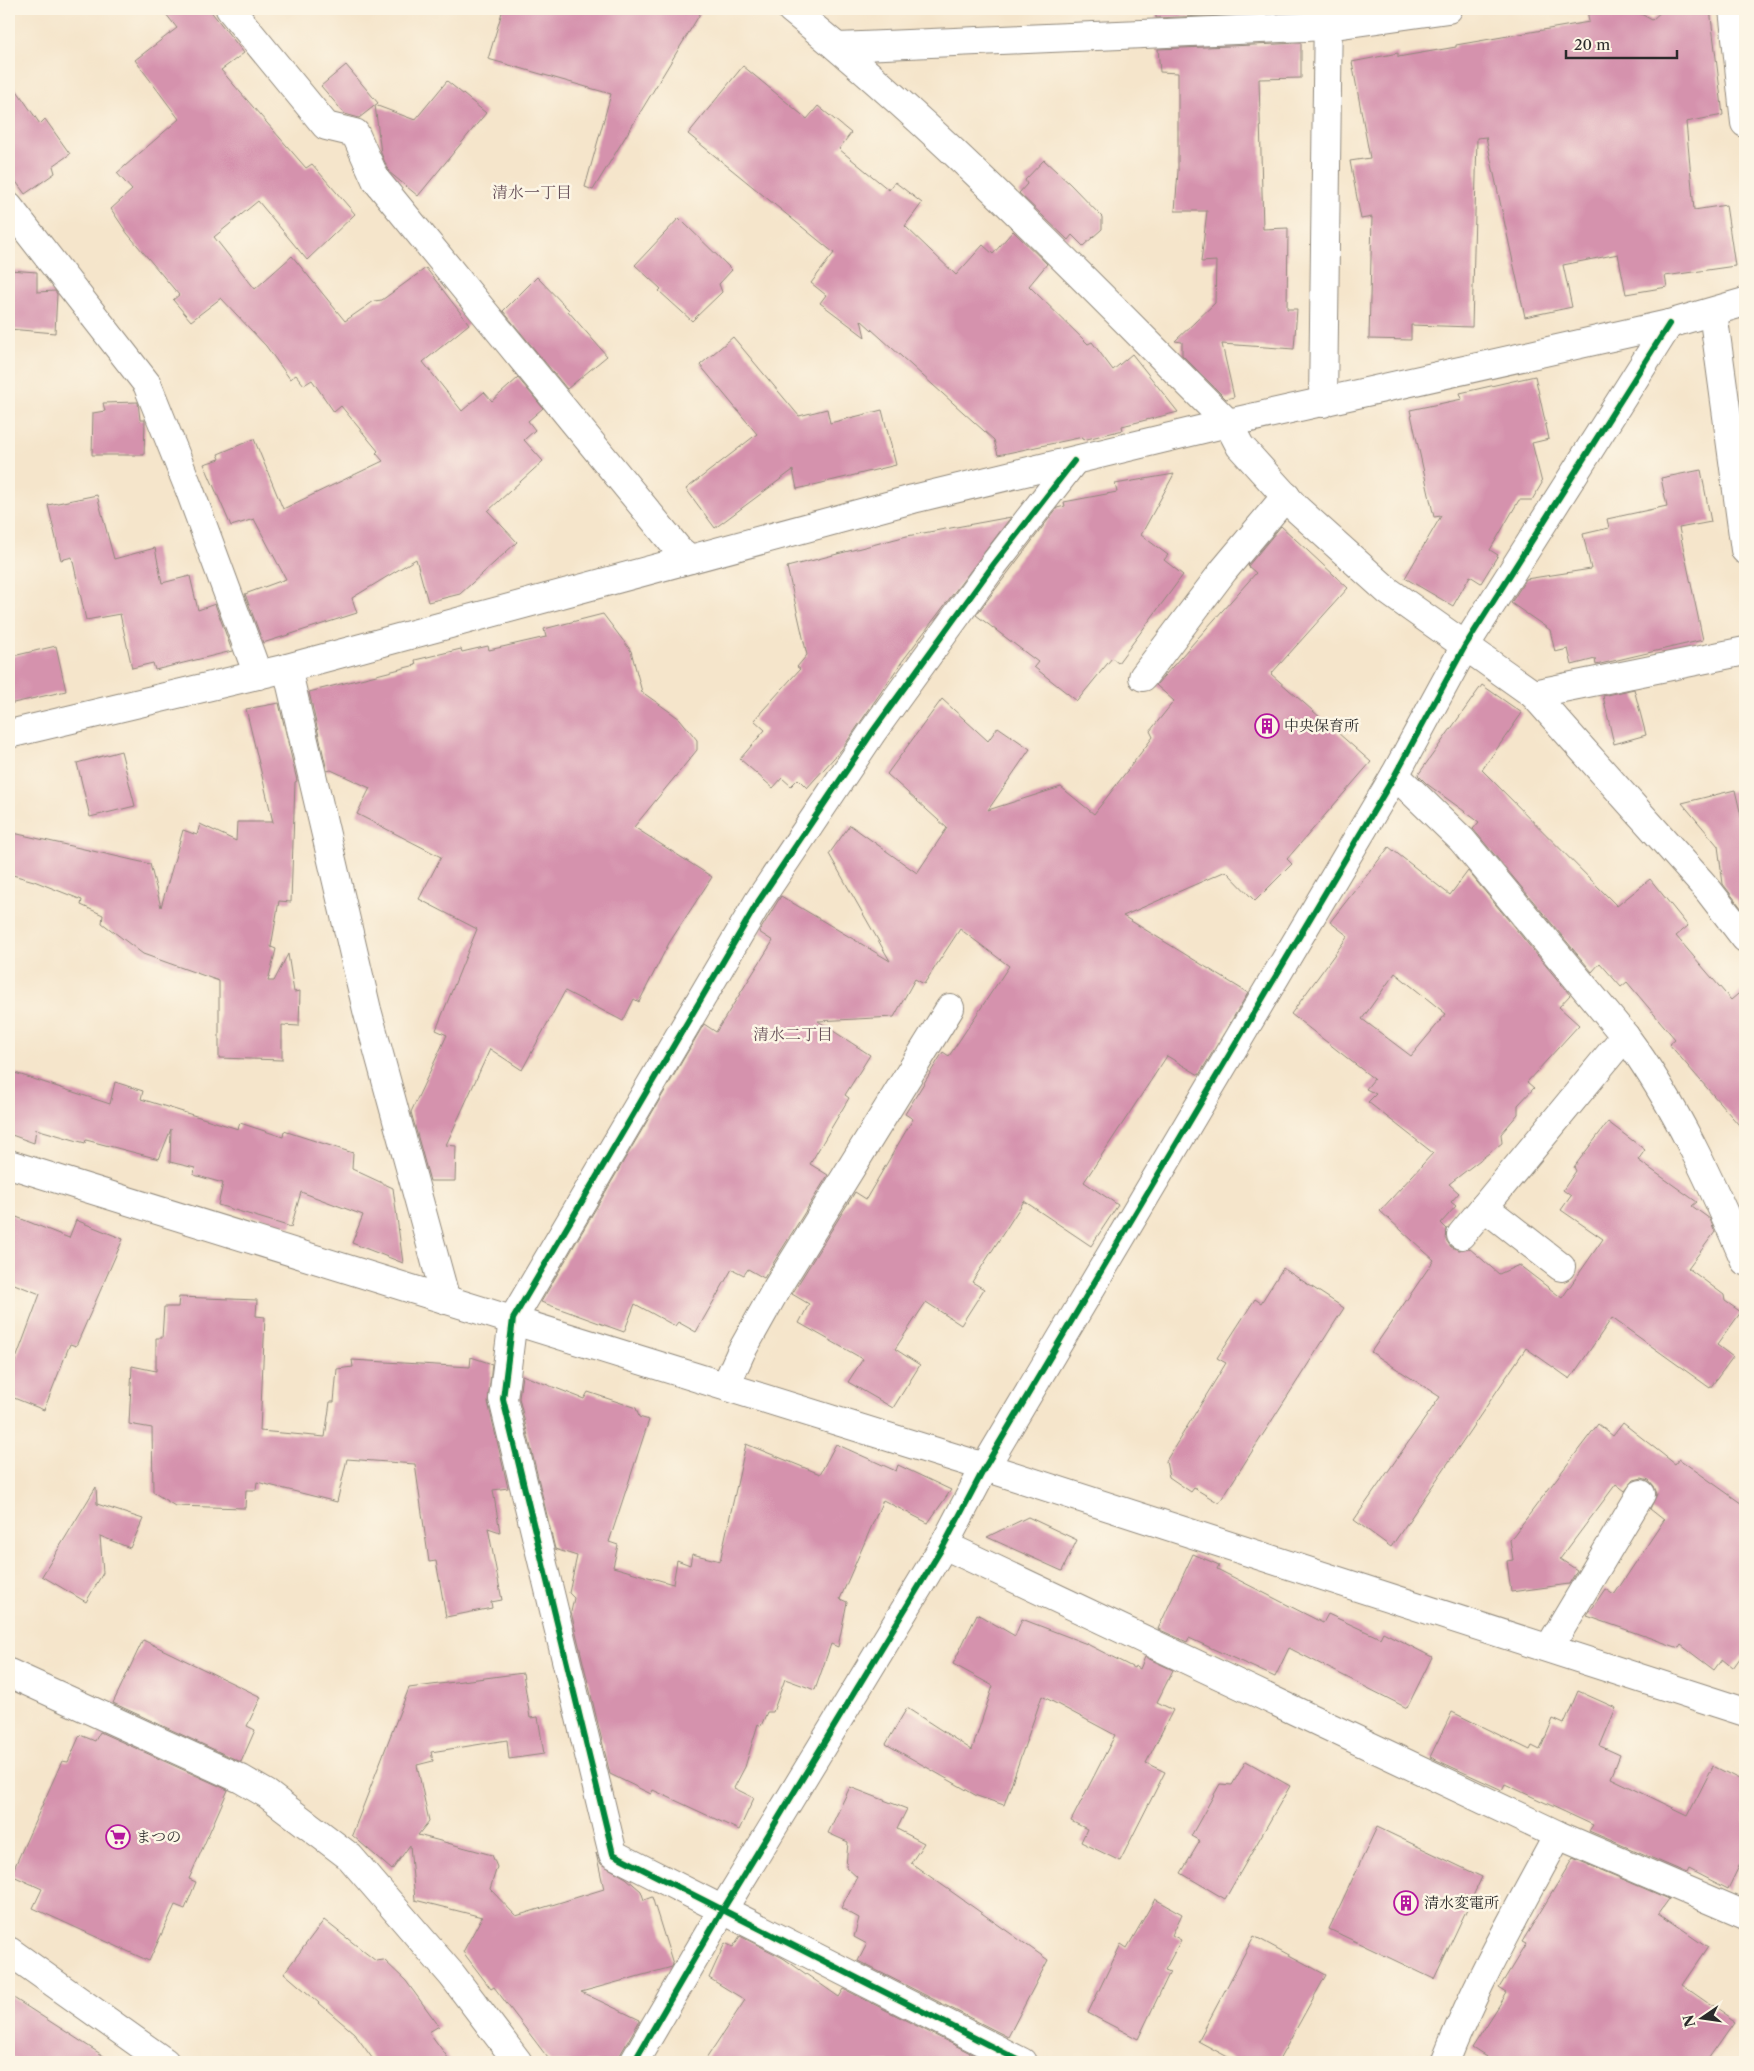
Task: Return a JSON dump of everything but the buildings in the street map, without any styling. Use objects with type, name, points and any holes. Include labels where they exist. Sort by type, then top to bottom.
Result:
[{"type":"street","points":[[230,9],[326,126],[354,133],[376,180],[678,549],[690,560]]},
{"type":"street","points":[[790,9],[838,47],[971,168],[1228,423],[1240,446],[1286,496],[1388,591],[1533,694],[1708,890],[1745,938]]},
{"type":"street","points":[[838,47],[1448,9]]},
{"type":"street","points":[[1732,9],[1745,123]]},
{"type":"street","points":[[1323,403],[1328,17]]},
{"type":"street","points":[[9,207],[147,384],[190,491],[258,675]]},
{"type":"street","points":[[9,734],[287,668],[913,499],[1228,423],[1669,324],[1745,302]]},
{"type":"street","points":[[1713,312],[1745,550]]},
{"type":"street","points":[[634,2062],[722,1911],[944,1545],[985,1467],[1395,775],[1465,646],[1669,324]]},
{"type":"street","points":[[1022,2062],[613,1854],[503,1399],[512,1319],[758,902],[873,731],[994,564],[1074,461]]},
{"type":"street","points":[[1143,677],[1224,570],[1286,496]]},
{"type":"street","points":[[1533,694],[1745,651]]},
{"type":"street","points":[[287,668],[367,1010],[446,1300]]},
{"type":"street","points":[[1395,775],[1462,840],[1625,1036],[1654,1076],[1716,1194],[1745,1260]]},
{"type":"street","points":[[726,1385],[741,1352],[778,1286],[950,1008]]},
{"type":"street","points":[[1461,1235],[1625,1036]]},
{"type":"street","points":[[9,1164],[726,1385],[1745,1712]]},
{"type":"street","points":[[1484,1207],[1561,1267]]},
{"type":"street","points":[[1549,1648],[1642,1494]]},
{"type":"street","points":[[944,1545],[1558,1835],[1745,1916]]},
{"type":"street","points":[[9,1673],[247,1783],[267,1794],[350,1857],[452,1975],[518,2062]]},
{"type":"street","points":[[1446,2062],[1464,2015],[1490,1960],[1558,1835]]},
{"type":"street","points":[[9,1951],[165,2062]]},
{"type":"cycle path","points":[[634,2062],[722,1911],[944,1545],[985,1467],[1395,775],[1465,646],[1669,324]]},
{"type":"cycle path","points":[[1022,2062],[613,1854],[503,1399],[513,1319],[758,902],[873,731],[994,564],[1074,461]]},
{"type":"place","name":"中央保育所","points":[[1267,726]]},
{"type":"place","name":"まつの","points":[[118,1837]]},
{"type":"place","name":"清水変電所","points":[[1406,1903]]},
{"type":"district","name":"清水一丁目","points":[[532,192]]},
{"type":"district","name":"清水二丁目","points":[[793,1034]]}]
